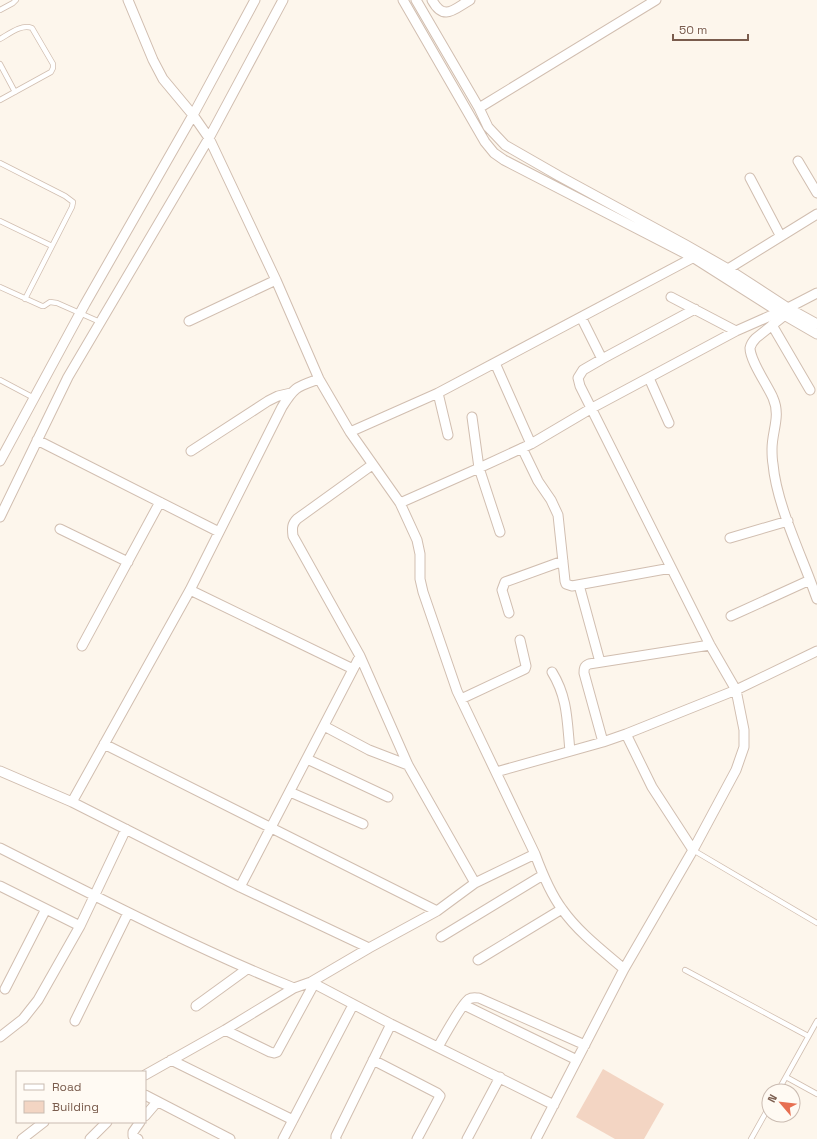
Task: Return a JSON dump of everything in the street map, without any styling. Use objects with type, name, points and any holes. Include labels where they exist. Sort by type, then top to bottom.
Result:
[{"type":"street","points":[[128,0],[153,60],[163,79],[193,115],[209,138],[276,280],[320,379],[350,432],[400,503],[417,540],[420,554],[420,579],[423,592],[461,699],[535,854],[543,875],[562,909],[590,940],[624,969]]},
{"type":"street","points":[[0,461],[79,313],[193,115],[255,0]]},
{"type":"street","points":[[0,517],[3,502],[37,440],[68,376],[209,138],[283,0]]},
{"type":"street","points":[[403,0],[485,142],[494,153],[504,160],[728,269],[784,312],[817,324]]},
{"type":"street","points":[[416,0],[479,108],[488,127],[504,145],[697,255],[817,334]]},
{"type":"street","points":[[432,0],[439,11],[449,12],[470,0]]},
{"type":"street","points":[[479,108],[656,0]]},
{"type":"street","points":[[504,160],[512,149]]},
{"type":"street","points":[[798,161],[817,193]]},
{"type":"street","points":[[750,178],[780,236]]},
{"type":"street","points":[[728,269],[817,214]]},
{"type":"street","points":[[350,432],[438,393],[697,255]]},
{"type":"street","points":[[189,321],[276,280]]},
{"type":"street","points":[[400,503],[527,446],[592,408],[736,331],[784,312],[817,293]]},
{"type":"street","points":[[671,297],[736,331]]},
{"type":"street","points":[[536,1139],[624,969],[693,850],[736,770],[744,747],[744,730],[736,690],[710,645],[671,568],[580,386],[578,378],[583,370],[602,358],[695,309]]},
{"type":"street","points":[[784,312],[772,325],[752,342],[750,347],[760,374],[777,406],[777,418],[772,448],[773,465],[778,492],[817,599]]},
{"type":"street","points":[[581,317],[602,358]]},
{"type":"street","points":[[772,325],[810,390]]},
{"type":"street","points":[[495,362],[527,446],[538,481],[551,500],[558,515],[566,584],[572,586],[579,585],[671,568]]},
{"type":"street","points":[[649,378],[669,423]]},
{"type":"street","points":[[72,802],[190,590],[282,407],[298,387],[320,379]]},
{"type":"street","points":[[438,393],[448,435]]},
{"type":"street","points":[[191,451],[268,401],[278,396],[291,394]]},
{"type":"street","points":[[472,417],[479,468],[500,532]]},
{"type":"street","points":[[37,440],[219,532]]},
{"type":"street","points":[[372,465],[297,519],[292,529],[293,536],[360,656],[408,765],[475,883]]},
{"type":"street","points":[[82,646],[160,502]]},
{"type":"street","points":[[730,538],[788,521]]},
{"type":"street","points":[[60,529],[128,562]]},
{"type":"street","points":[[509,613],[502,590],[505,582],[563,561]]},
{"type":"street","points":[[731,616],[810,580]]},
{"type":"street","points":[[579,585],[600,662]]},
{"type":"street","points":[[190,590],[353,669]]},
{"type":"street","points":[[461,699],[525,669],[526,666],[520,640]]},
{"type":"street","points":[[603,742],[584,674],[586,665],[710,645]]},
{"type":"street","points":[[496,772],[603,742],[626,734],[736,690],[817,651]]},
{"type":"street","points":[[240,887],[360,656]]},
{"type":"street","points":[[552,672],[561,689],[565,701],[570,751]]},
{"type":"street","points":[[324,726],[369,750],[408,765]]},
{"type":"street","points":[[626,734],[652,787],[693,850]]},
{"type":"street","points":[[104,744],[437,910]]},
{"type":"street","points":[[307,759],[388,797]]},
{"type":"street","points":[[0,771],[72,802],[240,887],[369,948]]},
{"type":"street","points":[[290,792],[363,824]]},
{"type":"street","points":[[0,1037],[23,1019],[38,1000],[80,926],[126,829]]},
{"type":"street","points":[[0,848],[161,930],[247,969],[294,988]]},
{"type":"street","points":[[146,1074],[225,1030],[294,988],[312,983],[369,948],[437,910],[475,883],[535,854]]},
{"type":"street","points":[[441,937],[543,875]]},
{"type":"street","points":[[0,886],[80,926]]},
{"type":"street","points":[[5,989],[46,909]]},
{"type":"street","points":[[478,960],[562,909]]},
{"type":"street","points":[[75,1021],[128,913]]},
{"type":"street","points":[[196,1006],[247,969]]},
{"type":"street","points":[[312,983],[554,1105]]},
{"type":"street","points":[[225,1030],[270,1052],[277,1052],[312,983]]},
{"type":"street","points":[[438,1047],[464,1005],[470,999],[479,998],[586,1045]]},
{"type":"street","points":[[283,1139],[353,1005]]},
{"type":"street","points":[[464,1005],[577,1060]]},
{"type":"street","points":[[336,1139],[336,1136],[391,1024]]},
{"type":"street","points":[[171,1060],[293,1120]]},
{"type":"street","points":[[373,1060],[437,1093],[440,1096],[417,1139]]},
{"type":"street","points":[[467,1139],[500,1078]]},
{"type":"street","points":[[146,1096],[230,1139]]},
{"type":"street","points":[[146,1115],[157,1102]]},
{"type":"street","points":[[22,1139],[43,1123]]},
{"type":"street","points":[[90,1139],[106,1123]]},
{"type":"street","points":[[138,1139],[133,1136],[133,1132],[139,1123]]},
{"type":"lane","points":[[0,10],[16,0]]},
{"type":"lane","points":[[0,39],[28,26],[32,28],[53,64],[51,72],[0,100]]},
{"type":"lane","points":[[0,64],[15,92]]},
{"type":"lane","points":[[0,163],[65,196],[73,202],[72,207],[26,300]]},
{"type":"lane","points":[[0,221],[52,246]]},
{"type":"lane","points":[[0,287],[42,306],[53,302],[100,322]]},
{"type":"lane","points":[[0,380],[34,398]]},
{"type":"lane","points":[[693,850],[817,923]]},
{"type":"lane","points":[[685,970],[808,1036]]},
{"type":"lane","points":[[782,1083],[817,1021]]},
{"type":"lane","points":[[786,1076],[817,1094]]},
{"type":"lane","points":[[751,1139],[761,1121]]},
{"type":"building","points":[[603,1069],[664,1104],[644,1139],[615,1139],[576,1117]]}]
